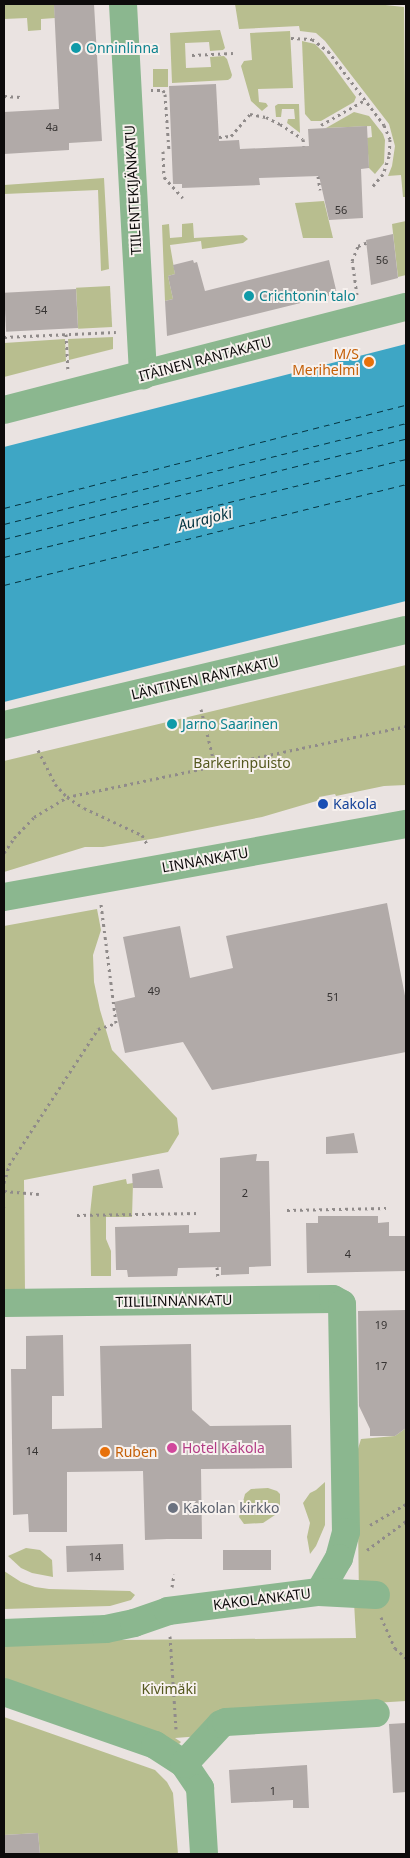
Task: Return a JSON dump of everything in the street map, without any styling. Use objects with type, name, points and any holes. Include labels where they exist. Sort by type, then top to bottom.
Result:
[{"type":"street","name":"TIILENTEKIJÄNKATU","points":[[123,4],[143,376]]},
{"type":"street","name":"ITÄINEN RANTAKATU","points":[[4,410],[143,376],[406,306]]},
{"type":"street","name":"LÄNTINEN RANTAKATU","points":[[4,725],[406,630]]},
{"type":"street","name":"LINNANKATU","points":[[4,898],[406,824]]},
{"type":"street","name":"TIILILINNANKATU","points":[[4,1303],[333,1299],[342,1304]]},
{"type":"street","name":"KAKOLANKATU","points":[[4,1633],[106,1629],[134,1623],[168,1610],[319,1592],[338,1558],[346,1532],[342,1304]]},
{"type":"street","points":[[319,1592],[376,1595]]},
{"type":"street","points":[[4,1692],[155,1745],[184,1764],[200,1788],[204,1854]]},
{"type":"street","points":[[184,1764],[221,1724],[226,1722],[376,1713]]},
{"type":"path","points":[[291,38],[304,38],[319,44],[328,51],[384,125],[390,146],[387,166],[372,187]]},
{"type":"path","points":[[192,56],[233,53]]},
{"type":"path","points":[[154,152],[170,151],[165,94],[163,90],[155,90]]},
{"type":"path","points":[[4,96],[21,97]]},
{"type":"path","points":[[321,125],[365,100]]},
{"type":"path","points":[[219,137],[231,136],[250,114],[280,124],[303,139],[304,146]]},
{"type":"path","points":[[163,152],[164,177],[183,198]]},
{"type":"path","points":[[318,176],[320,190]]},
{"type":"path","points":[[357,295],[352,261],[358,246],[366,243]]},
{"type":"path","points":[[42,330],[42,335]]},
{"type":"path","points":[[4,337],[116,332]]},
{"type":"path","points":[[66,334],[68,369]]},
{"type":"path","points":[[201,709],[215,766]]},
{"type":"path","points":[[4,854],[14,838],[34,817],[67,797],[406,726]]},
{"type":"path","points":[[38,750],[55,784],[67,797],[84,808],[142,835],[146,844]]},
{"type":"path","points":[[4,1183],[9,1165],[98,1029],[116,1023],[101,903]]},
{"type":"path","points":[[4,1191],[39,1194]]},
{"type":"path","points":[[287,1210],[386,1208]]},
{"type":"path","points":[[77,1215],[199,1213]]},
{"type":"path","points":[[218,1267],[218,1281]]},
{"type":"path","points":[[364,1529],[406,1504]]},
{"type":"path","points":[[338,1558],[357,1557],[406,1521]]},
{"type":"path","points":[[376,1595],[378,1609],[388,1635],[396,1648],[406,1658]]},
{"type":"path","points":[[170,1640],[176,1734]]},
{"type":"green space","points":[[4,4],[81,4],[54,5],[55,18],[41,19],[41,30],[28,31],[27,18],[4,19]]},
{"type":"green space","points":[[235,4],[376,4],[404,7],[406,197],[403,197],[401,175],[388,176],[392,166],[395,146],[389,124],[325,41],[316,33],[300,31],[299,26],[239,29]]},
{"type":"green space","points":[[220,30],[225,48],[223,50],[210,51],[209,42],[185,43],[186,68],[211,67],[210,57],[224,56],[227,59],[232,75],[231,78],[228,80],[172,83],[170,33]]},
{"type":"green space","points":[[290,31],[293,88],[258,89],[259,102],[266,103],[268,106],[262,111],[251,101],[241,66],[244,61],[252,60],[250,33]]},
{"type":"green space","points":[[302,41],[315,44],[323,52],[356,97],[354,102],[321,121],[311,121],[305,114]]},
{"type":"green space","points":[[153,69],[168,69],[168,87],[153,87]]},
{"type":"green space","points":[[278,104],[299,104],[300,133],[287,123],[288,119],[295,119],[294,109],[282,109],[281,117],[276,117],[275,106]]},
{"type":"green space","points":[[354,112],[369,116],[383,134],[385,140],[384,163],[375,174],[369,168],[367,138],[372,137],[371,126],[326,128]]},
{"type":"green space","points":[[104,178],[109,269],[101,271],[98,190],[4,194],[4,185]]},
{"type":"green space","points":[[324,201],[333,238],[303,238],[295,203]]},
{"type":"green space","points":[[406,221],[406,275],[398,277],[392,224]]},
{"type":"green space","points":[[193,223],[194,238],[243,235],[248,239],[243,243],[202,249],[201,241],[170,245],[175,274],[168,276],[173,299],[165,301],[162,225],[169,224],[170,238],[182,237],[182,224]]},
{"type":"green space","points":[[110,286],[112,327],[78,329],[76,288]]},
{"type":"green space","points":[[113,337],[113,349],[69,360],[68,339]]},
{"type":"green space","points":[[65,339],[66,361],[4,377],[4,343]]},
{"type":"green space","name":"Barkerinpuisto","points":[[406,665],[406,785],[384,786],[336,796],[335,794],[319,797],[320,800],[262,817],[157,838],[103,847],[85,847],[4,872],[4,761]]},
{"type":"green space","points":[[97,909],[101,930],[93,955],[94,982],[112,1050],[177,1118],[179,1134],[168,1152],[24,1180],[25,1292],[4,1292],[4,926]]},
{"type":"green space","points":[[126,1179],[127,1184],[133,1183],[132,1217],[106,1217],[106,1239],[111,1251],[111,1276],[91,1276],[90,1214],[93,1186]]},
{"type":"green space","name":"Kivimäki","points":[[406,1428],[406,1701],[232,1712],[201,1736],[175,1738],[181,1742],[179,1744],[4,1684],[4,1642],[8,1641],[356,1638],[354,1602],[359,1597],[357,1452],[361,1439],[395,1436]]},
{"type":"green space","points":[[325,1482],[325,1525],[316,1546],[310,1554],[307,1537],[310,1523],[303,1503],[310,1493]]},
{"type":"green space","points":[[268,1488],[280,1494],[280,1507],[275,1515],[263,1523],[244,1524],[239,1517],[245,1494],[251,1489]]},
{"type":"green space","points":[[26,1548],[40,1550],[52,1560],[53,1577],[32,1573],[21,1568],[8,1556]]},
{"type":"green space","points":[[4,1571],[21,1582],[35,1587],[130,1591],[135,1595],[131,1600],[110,1606],[4,1609]]},
{"type":"green space","points":[[4,1717],[155,1770],[167,1782],[173,1793],[178,1854],[40,1854],[38,1833],[4,1835]]},
{"type":"water","name":"Aurajoki","points":[[406,344],[406,601],[4,702],[4,447]]},
{"type":"building","points":[[94,4],[102,141],[69,143],[69,150],[4,154],[4,112],[59,109],[54,5]]},
{"type":"building","points":[[216,84],[219,141],[239,140],[240,149],[309,146],[308,129],[367,126],[369,168],[361,169],[363,218],[329,220],[319,176],[259,178],[260,185],[182,188],[182,184],[173,184],[169,86]]},
{"type":"building","points":[[393,234],[398,278],[371,285],[366,240]]},
{"type":"building","name":"Crichtonin talo","points":[[193,260],[194,263],[197,262],[205,291],[329,260],[337,294],[167,336],[165,301],[173,299],[168,276],[175,274],[173,265]]},
{"type":"building","points":[[76,289],[78,328],[6,332],[4,293]]},
{"type":"building","points":[[387,903],[406,1001],[406,1052],[212,1090],[183,1042],[125,1053],[114,1002],[135,997],[123,937],[180,926],[190,978],[233,968],[226,936]]},
{"type":"building","points":[[354,1133],[358,1153],[326,1154],[326,1137]]},
{"type":"building","points":[[257,1154],[256,1161],[269,1161],[271,1266],[249,1267],[249,1274],[221,1275],[221,1267],[178,1268],[177,1276],[128,1277],[127,1270],[116,1270],[115,1227],[189,1225],[189,1233],[220,1232],[220,1158]]},
{"type":"building","points":[[159,1169],[163,1188],[133,1188],[132,1174]]},
{"type":"building","points":[[318,1216],[378,1216],[378,1223],[389,1222],[389,1236],[406,1236],[406,1271],[307,1273],[306,1223],[318,1223]]},
{"type":"building","points":[[406,1310],[406,1428],[395,1436],[370,1436],[370,1429],[359,1406],[358,1311]]},
{"type":"building","name":"Hotel Kakola","points":[[63,1335],[64,1396],[52,1396],[52,1429],[102,1428],[100,1346],[191,1344],[192,1410],[210,1426],[291,1425],[292,1468],[201,1469],[202,1539],[145,1540],[143,1471],[67,1472],[67,1532],[29,1532],[28,1514],[13,1515],[11,1369],[26,1369],[26,1336]]},
{"type":"building","points":[[123,1544],[124,1570],[67,1572],[66,1546]]},
{"type":"building","points":[[223,1550],[271,1550],[271,1570],[223,1570]]},
{"type":"building","points":[[406,1723],[406,1792],[393,1793],[389,1724]]},
{"type":"building","points":[[307,1765],[309,1808],[293,1808],[293,1800],[231,1803],[229,1770]]},
{"type":"building","points":[[38,1833],[40,1854],[4,1854],[4,1835]]},
{"type":"ferry route","points":[[4,508],[406,405]]},
{"type":"ferry route","points":[[4,524],[406,423]]},
{"type":"ferry route","points":[[4,539],[406,439]]},
{"type":"ferry route","points":[[4,557],[406,459]]},
{"type":"ferry route","points":[[4,585],[406,484]]},
{"type":"place","name":"Onninlinna","points":[[76,48]]},
{"type":"place","name":"Crichtonin talo","points":[[249,296]]},
{"type":"place","name":"M/S Merihelmi","points":[[369,362]]},
{"type":"place","name":"Jarno Saarinen","points":[[172,724]]},
{"type":"place","name":"Kakola","points":[[323,804]]},
{"type":"place","name":"Hotel Kakola","points":[[172,1448]]},
{"type":"place","name":"Ruben","points":[[105,1452]]},
{"type":"place","name":"Kakolan kirkko","points":[[173,1508]]}]
